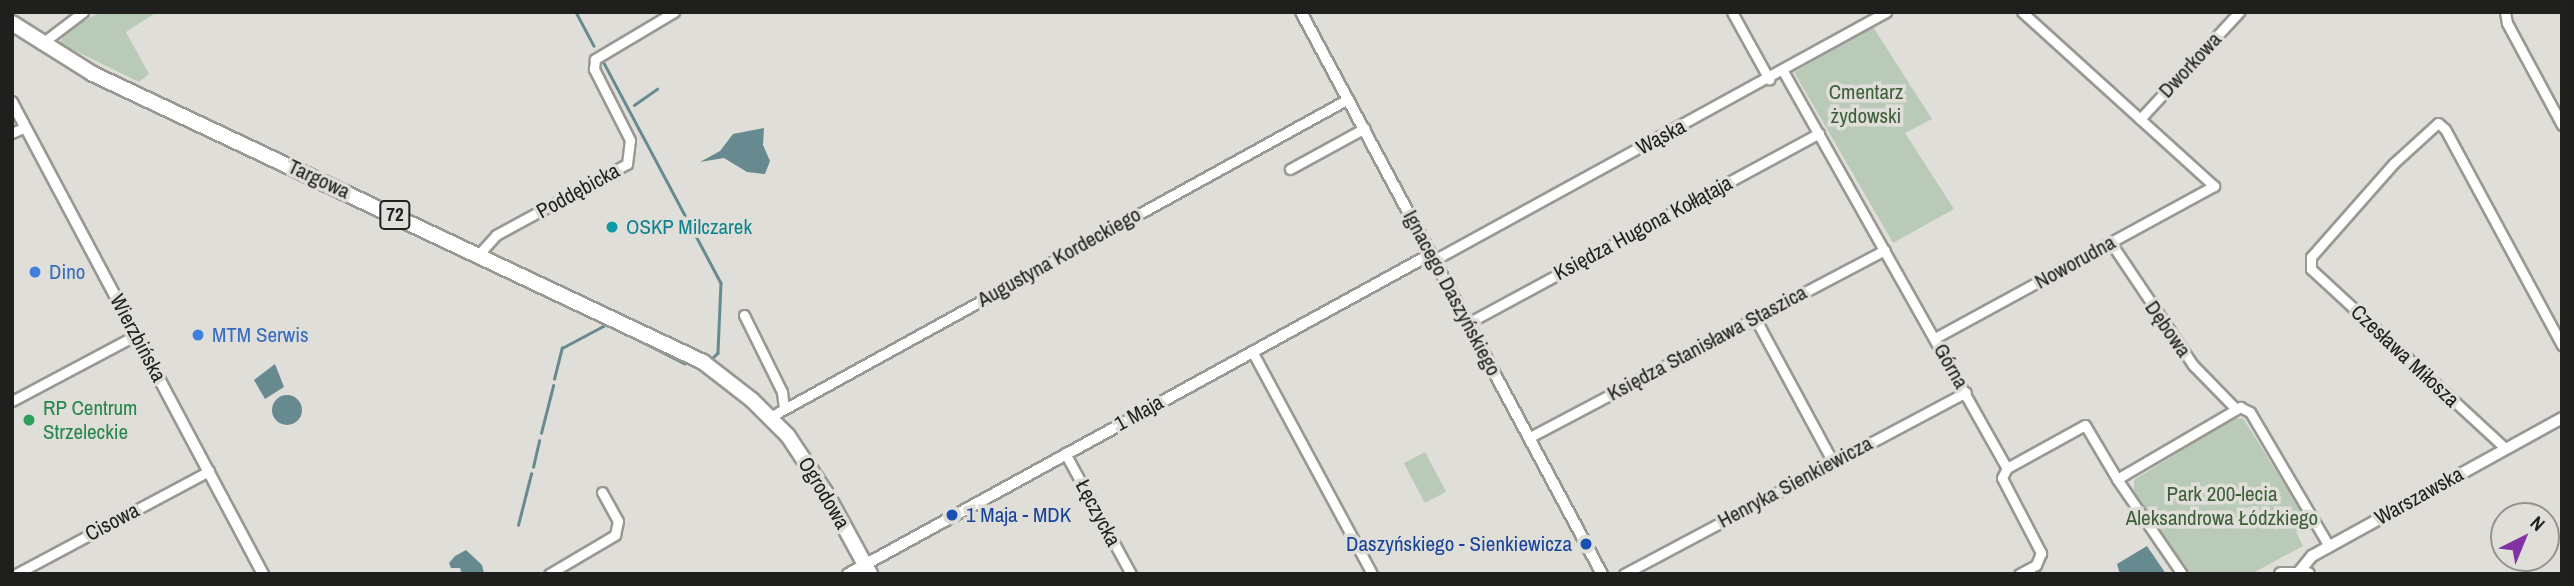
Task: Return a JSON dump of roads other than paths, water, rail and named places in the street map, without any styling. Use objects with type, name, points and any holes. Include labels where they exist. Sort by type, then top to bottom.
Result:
[{"type":"main road","name":"Targowa","points":[[12,23],[41,44],[93,74],[680,349],[728,380],[770,417]]},
{"type":"main road","name":"Ogrodowa","points":[[770,417],[812,470],[868,569]]},
{"type":"main road","name":"Warszawska","points":[[2281,574],[2304,573]]},
{"type":"street","points":[[41,44],[83,12]]},
{"type":"street","name":"Poddębicka","points":[[479,254],[496,235],[617,173],[630,159],[630,140],[594,69],[600,53],[674,12]]},
{"type":"street","name":"Ignacego Daszyńskiego","points":[[1301,12],[1602,574]]},
{"type":"street","points":[[1732,12],[1769,79]]},
{"type":"street","name":"Wąska","points":[[1432,257],[1769,79],[1886,12]]},
{"type":"street","points":[[2022,12],[2140,119]]},
{"type":"street","name":"Dworkowa","points":[[2140,119],[2239,12]]},
{"type":"street","points":[[2505,12],[2507,23],[2562,125]]},
{"type":"street","name":"Górna","points":[[1783,71],[2007,468],[2002,478],[2041,553],[2036,565],[2019,574]]},
{"type":"street","name":"Augustyna Kordeckiego","points":[[770,417],[1348,99]]},
{"type":"street","name":"Wierzbińska","points":[[12,102],[263,574]]},
{"type":"street","name":"Noworudna","points":[[1935,338],[2214,186],[2140,119]]},
{"type":"street","name":"Czesława Miłosza","points":[[2505,448],[2309,262],[2394,163],[2438,124],[2445,129],[2562,345]]},
{"type":"street","points":[[12,134],[25,127]]},
{"type":"street","points":[[1290,169],[1364,128]]},
{"type":"street","name":"Księdza Hugona Kołłątaja","points":[[1468,323],[1819,134]]},
{"type":"street","name":"Dębowa","points":[[2111,243],[2193,365],[2235,408],[2250,412],[2329,546]]},
{"type":"street","name":"Księdza Stanisława Staszica","points":[[1530,437],[1885,250]]},
{"type":"street","name":"1 Maja","points":[[848,574],[868,569],[1065,453],[1432,257]]},
{"type":"street","points":[[744,315],[782,391],[784,408]]},
{"type":"street","points":[[1755,318],[1833,461]]},
{"type":"street","points":[[12,401],[136,335]]},
{"type":"street","points":[[1252,351],[1372,574]]},
{"type":"street","name":"Henryka Sienkiewicza","points":[[1624,574],[1966,392]]},
{"type":"street","points":[[2117,479],[2235,408]]},
{"type":"street","name":"Warszawska","points":[[2304,573],[2312,556],[2562,418]]},
{"type":"street","points":[[2007,468],[2085,425],[2117,479],[2182,574]]},
{"type":"street","name":"Łęczycka","points":[[1065,453],[1130,574]]},
{"type":"street","name":"Cisowa","points":[[16,574],[209,471]]},
{"type":"street","points":[[549,574],[615,535],[618,521],[602,492]]},
{"type":"water","points":[[764,128],[763,145],[770,161],[765,174],[747,172],[724,158],[700,162],[720,151],[733,134]]},
{"type":"water","points":[[275,364],[284,387],[265,399],[254,380]]},
{"type":"water","points":[[287,395],[298,399],[302,410],[298,421],[287,425],[276,421],[272,410],[276,399]]},
{"type":"water","points":[[2147,546],[2166,574],[2120,574],[2117,564]]},
{"type":"water","points":[[466,550],[482,565],[484,574],[462,574],[460,568],[451,568],[449,563]]},
{"type":"waterway","points":[[576,12],[594,46]]},
{"type":"waterway","points":[[603,61],[721,283],[718,353],[713,358]]},
{"type":"waterway","points":[[634,105],[657,89]]},
{"type":"waterway","points":[[554,379],[562,348],[607,324]]},
{"type":"waterway","points":[[613,327],[684,363]]},
{"type":"waterway","points":[[541,433],[553,386]]},
{"type":"waterway","points":[[533,467],[539,441]]},
{"type":"waterway","points":[[518,525],[531,474]]},
{"type":"place","name":"OSKP Milczarek","points":[[612,227]]},
{"type":"place","name":"Dino","points":[[35,272]]},
{"type":"place","name":"MTM Serwis","points":[[198,335]]},
{"type":"place","name":"RP Centrum Strzeleckie","points":[[29,420]]},
{"type":"place","name":"1 Maja - MDK","points":[[952,515]]},
{"type":"place","name":"Daszyńskiego - Sienkiewicza","points":[[1586,544]]},
{"type":"park label","name":"Cmentarz żydowski","points":[[1866,104]]},
{"type":"park label","name":"Park 200-lecia Aleksandrowa Łódzkiego","points":[[2222,506]]}]
